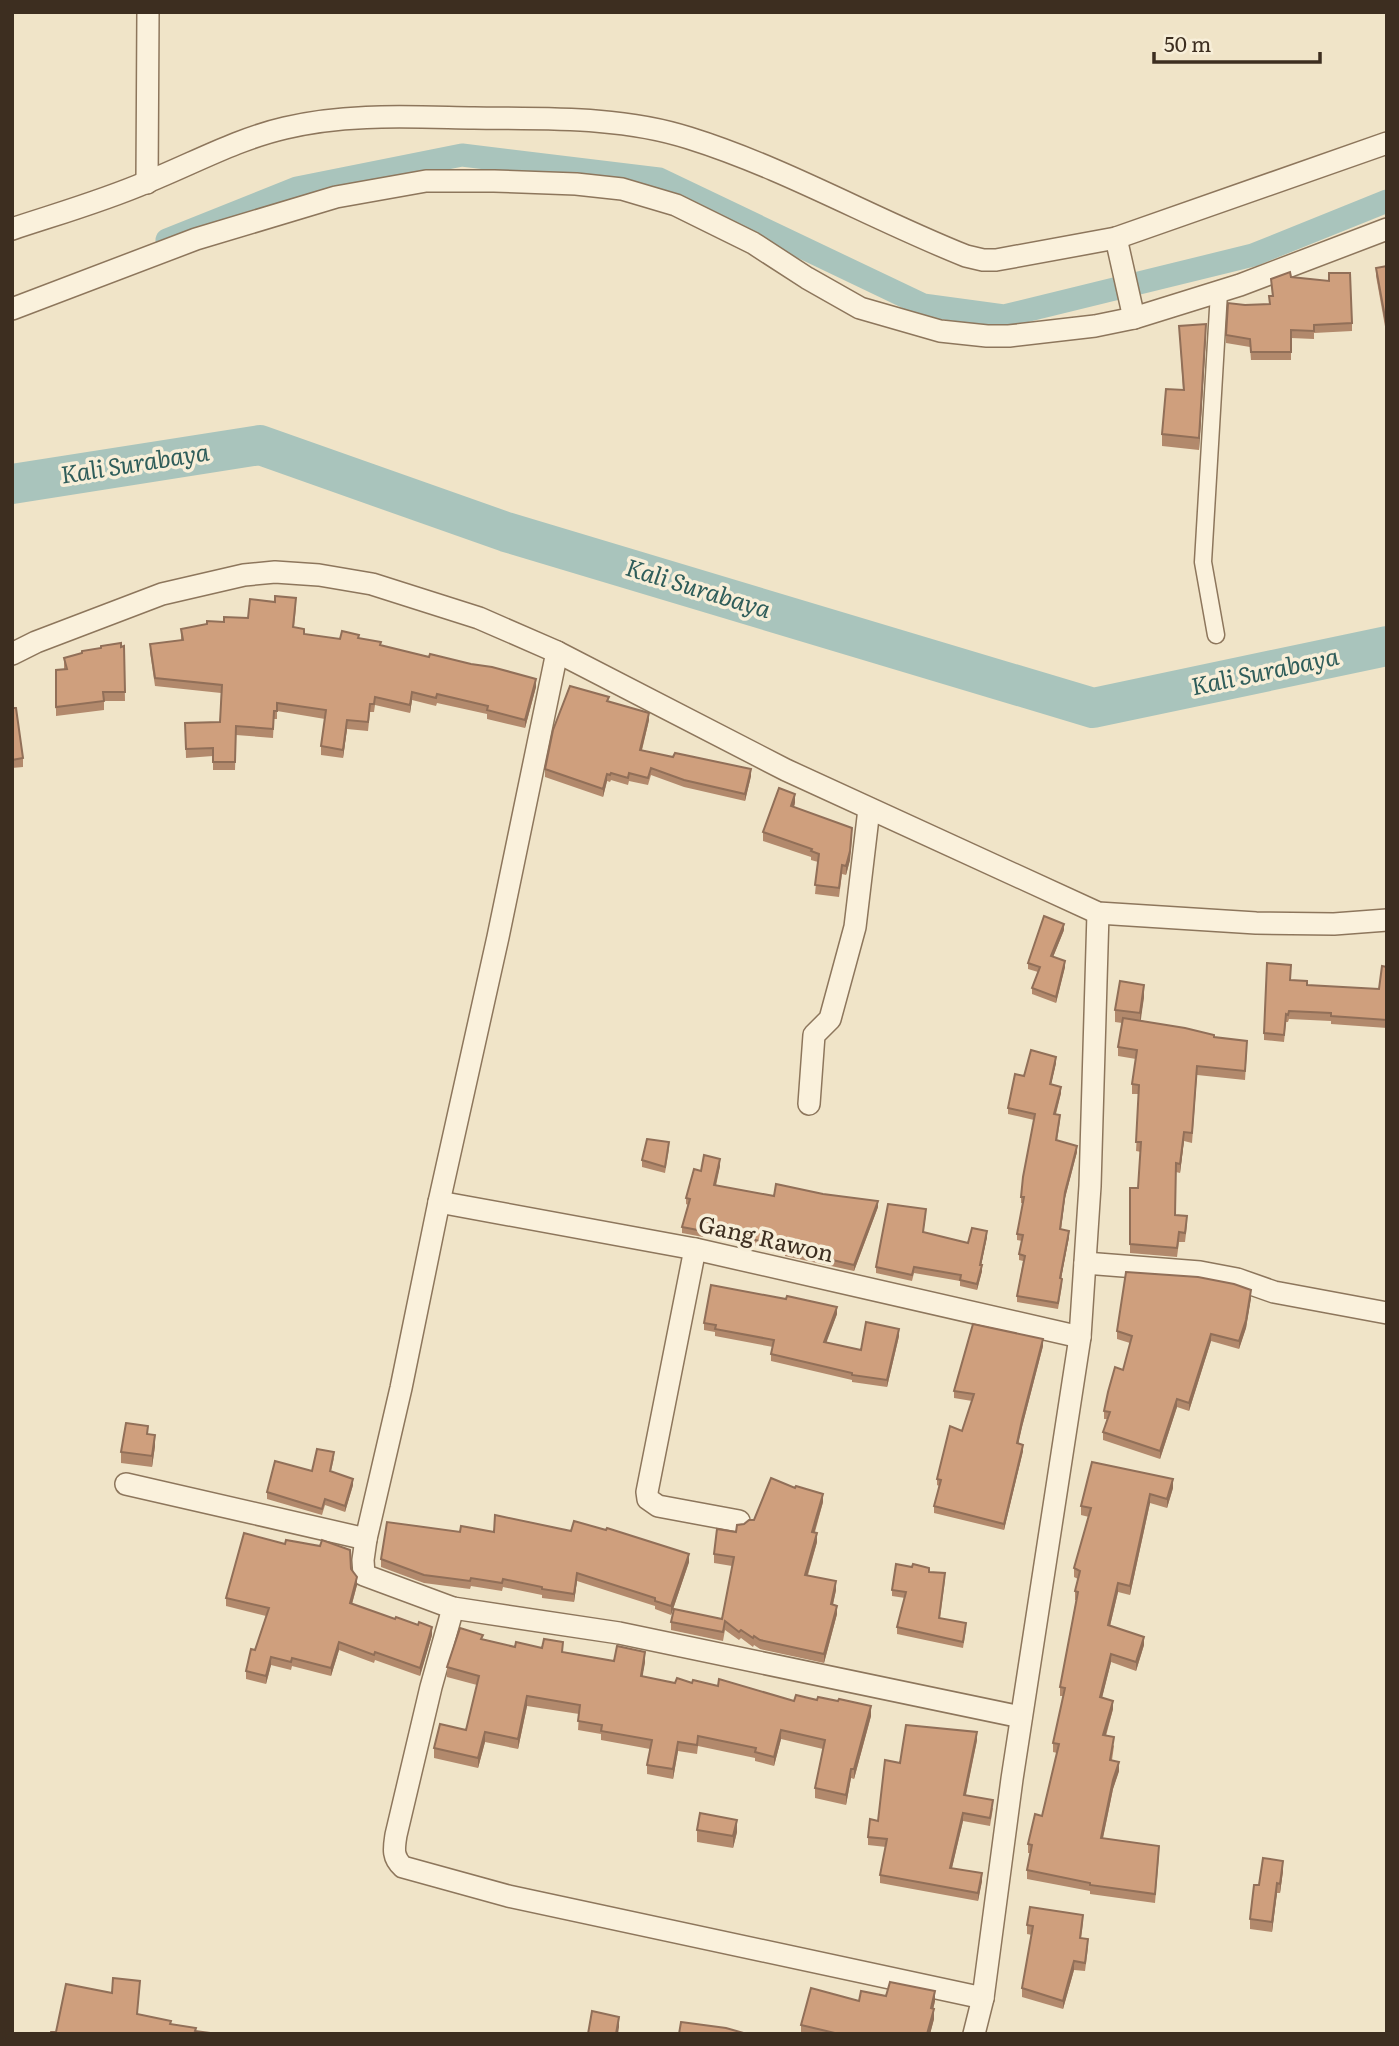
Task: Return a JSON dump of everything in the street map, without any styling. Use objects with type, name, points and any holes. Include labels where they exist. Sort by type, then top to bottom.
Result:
[{"type":"street","points":[[147,183],[148,12]]},
{"type":"street","points":[[12,229],[147,183],[243,142],[281,129],[315,122],[412,117],[573,120],[639,126],[689,138],[768,168],[934,243],[983,260],[1117,245],[1387,143]]},
{"type":"street","points":[[12,309],[196,239],[336,197],[426,181],[576,184],[622,189],[676,205],[753,243],[860,308],[940,331],[987,336],[1095,326],[1132,309],[1219,292],[1387,229]]},
{"type":"street","points":[[1117,245],[1132,309]]},
{"type":"street","points":[[1216,635],[1203,562],[1219,292]]},
{"type":"street","points":[[12,654],[36,642],[162,594],[244,575],[275,572],[319,575],[372,584],[479,618],[557,652],[786,770],[1097,913],[1256,923],[1334,924],[1387,920]]},
{"type":"street","points":[[557,652],[401,1388],[366,1539],[362,1569],[365,1575],[453,1608],[619,1633],[1021,1717]]},
{"type":"street","points":[[809,1104],[814,1035],[830,1019],[855,928],[869,809]]},
{"type":"street","points":[[974,2034],[983,1998],[1021,1717],[1080,1337],[1090,1186],[1097,913]]},
{"type":"street","name":"Gang Rawon","points":[[439,1202],[695,1249],[1080,1337]]},
{"type":"street","points":[[695,1249],[648,1499],[658,1506],[739,1521]]},
{"type":"street","points":[[1085,1263],[1200,1272],[1237,1279],[1275,1292],[1387,1313]]},
{"type":"street","points":[[126,1484],[366,1539]]},
{"type":"street","points":[[453,1608],[431,1686],[393,1850],[395,1860],[403,1867],[508,1896],[983,1998]]},
{"type":"building","points":[[1387,266],[1387,323],[1386,323],[1376,268]]},
{"type":"building","points":[[1290,272],[1291,277],[1329,281],[1329,273],[1350,273],[1352,323],[1314,325],[1314,331],[1291,330],[1291,352],[1251,352],[1250,339],[1226,335],[1228,303],[1270,304],[1269,296],[1273,296],[1271,279]]},
{"type":"building","points":[[1206,324],[1199,438],[1162,434],[1166,389],[1184,390],[1179,326]]},
{"type":"building","points":[[275,596],[296,598],[293,627],[304,629],[304,634],[340,639],[342,631],[359,635],[358,638],[381,642],[380,645],[429,657],[430,654],[492,667],[536,679],[525,720],[487,710],[488,706],[437,694],[436,698],[412,692],[410,705],[375,697],[374,704],[370,704],[368,722],[347,720],[343,750],[321,746],[326,710],[277,703],[273,729],[236,726],[235,762],[213,762],[213,748],[186,749],[185,723],[220,722],[222,685],[155,678],[150,644],[183,640],[181,629],[207,624],[207,621],[224,622],[224,617],[248,618],[250,599],[275,602]]},
{"type":"building","points":[[121,643],[121,647],[124,646],[125,692],[103,692],[104,701],[56,707],[56,670],[67,669],[64,658],[101,646]]},
{"type":"building","points":[[570,686],[609,697],[607,701],[649,713],[640,750],[673,757],[675,753],[751,769],[745,794],[684,780],[651,768],[648,778],[629,773],[628,778],[607,774],[603,789],[545,769],[553,730]]},
{"type":"building","points":[[12,708],[16,708],[23,758],[12,760]]},
{"type":"building","points":[[779,788],[795,794],[791,806],[852,828],[850,851],[846,866],[842,865],[839,888],[815,885],[819,854],[763,832]]},
{"type":"building","points":[[1044,916],[1064,924],[1051,956],[1065,961],[1056,997],[1032,988],[1040,967],[1028,963]]},
{"type":"building","points":[[1267,963],[1291,965],[1290,980],[1307,981],[1307,985],[1379,989],[1382,966],[1387,967],[1387,1020],[1289,1011],[1288,1015],[1286,1014],[1284,1035],[1264,1033]]},
{"type":"building","points":[[1120,981],[1144,985],[1140,1013],[1115,1010]]},
{"type":"building","points":[[1123,1018],[1247,1041],[1245,1071],[1197,1066],[1192,1133],[1184,1132],[1180,1164],[1176,1163],[1175,1215],[1187,1216],[1185,1233],[1179,1232],[1177,1248],[1130,1244],[1130,1188],[1138,1188],[1141,1142],[1136,1142],[1139,1085],[1132,1084],[1137,1050],[1118,1047]]},
{"type":"building","points":[[1031,1050],[1056,1057],[1050,1084],[1061,1087],[1054,1114],[1060,1115],[1056,1140],[1077,1146],[1065,1192],[1060,1229],[1069,1231],[1058,1303],[1017,1296],[1025,1256],[1019,1254],[1023,1235],[1017,1234],[1024,1197],[1021,1197],[1023,1177],[1035,1114],[1008,1108],[1015,1074],[1024,1076]]},
{"type":"building","points":[[647,1139],[669,1142],[665,1167],[642,1160]]},
{"type":"building","points":[[704,1155],[720,1159],[714,1185],[774,1196],[776,1184],[823,1194],[878,1201],[854,1265],[785,1249],[705,1224],[703,1231],[682,1227],[690,1199],[686,1198],[694,1169],[701,1171]]},
{"type":"building","points":[[888,1204],[926,1209],[923,1232],[968,1243],[972,1228],[987,1231],[977,1284],[960,1280],[961,1275],[914,1267],[912,1275],[876,1267]]},
{"type":"building","points":[[1126,1272],[1198,1277],[1251,1290],[1239,1341],[1211,1334],[1189,1403],[1177,1399],[1160,1451],[1103,1432],[1110,1412],[1104,1411],[1115,1367],[1123,1370],[1132,1336],[1117,1331]]},
{"type":"building","points":[[711,1285],[786,1299],[787,1296],[837,1307],[824,1342],[861,1350],[866,1322],[899,1329],[887,1380],[852,1375],[771,1354],[774,1340],[715,1329],[716,1325],[704,1323]]},
{"type":"building","points":[[973,1324],[1043,1339],[1017,1443],[1023,1445],[1004,1524],[934,1506],[941,1480],[937,1479],[950,1426],[962,1431],[974,1394],[954,1391]]},
{"type":"building","points":[[126,1423],[148,1426],[147,1434],[155,1435],[152,1456],[121,1452]]},
{"type":"building","points":[[317,1449],[334,1452],[330,1471],[353,1479],[345,1506],[325,1499],[322,1509],[267,1492],[275,1461],[312,1471]]},
{"type":"building","points":[[1092,1462],[1173,1479],[1167,1499],[1150,1494],[1130,1586],[1118,1583],[1108,1625],[1144,1637],[1136,1662],[1111,1654],[1100,1697],[1113,1701],[1103,1735],[1114,1737],[1110,1760],[1119,1762],[1101,1838],[1159,1846],[1155,1894],[1090,1885],[1027,1870],[1032,1845],[1028,1844],[1035,1814],[1042,1816],[1059,1744],[1053,1743],[1065,1688],[1060,1687],[1078,1592],[1075,1591],[1080,1571],[1074,1568],[1091,1508],[1081,1506]]},
{"type":"building","points":[[771,1478],[795,1488],[796,1486],[823,1494],[812,1532],[817,1533],[805,1575],[836,1581],[831,1604],[837,1606],[824,1654],[760,1640],[754,1636],[753,1638],[741,1630],[739,1632],[725,1621],[723,1632],[671,1622],[674,1609],[722,1619],[734,1557],[714,1554],[717,1529],[736,1532],[737,1525],[754,1520]]},
{"type":"building","points":[[495,1515],[571,1531],[574,1521],[606,1530],[607,1528],[689,1554],[671,1606],[655,1601],[655,1598],[577,1573],[574,1594],[503,1579],[502,1583],[424,1575],[381,1559],[387,1522],[460,1532],[461,1526],[494,1532]]},
{"type":"building","points":[[244,1533],[285,1544],[286,1540],[320,1546],[322,1540],[350,1550],[351,1569],[357,1577],[350,1603],[395,1619],[396,1617],[432,1627],[420,1668],[339,1642],[331,1668],[292,1658],[291,1662],[271,1657],[266,1676],[246,1671],[251,1649],[255,1650],[269,1608],[226,1598]]},
{"type":"building","points":[[896,1564],[912,1567],[913,1564],[929,1568],[929,1572],[945,1573],[939,1618],[966,1623],[963,1642],[897,1627],[906,1592],[892,1590]]},
{"type":"building","points":[[460,1628],[483,1635],[481,1639],[515,1647],[516,1642],[542,1648],[544,1639],[563,1642],[562,1652],[614,1661],[617,1646],[645,1652],[641,1676],[675,1683],[677,1678],[718,1686],[719,1679],[794,1701],[796,1695],[817,1700],[818,1697],[839,1699],[871,1706],[854,1769],[851,1769],[846,1795],[815,1788],[825,1740],[781,1730],[774,1757],[755,1752],[756,1748],[698,1736],[697,1745],[678,1742],[673,1769],[647,1765],[652,1740],[601,1731],[602,1725],[578,1721],[580,1705],[527,1696],[518,1739],[485,1732],[478,1758],[434,1748],[440,1724],[466,1730],[479,1676],[447,1667]]},
{"type":"building","points":[[906,1725],[977,1732],[964,1795],[993,1800],[990,1818],[963,1813],[950,1868],[982,1873],[978,1893],[880,1875],[887,1839],[868,1837],[870,1819],[878,1821],[885,1760],[900,1763]]},
{"type":"building","points":[[700,1813],[737,1820],[733,1836],[697,1830]]},
{"type":"building","points":[[1263,1858],[1283,1861],[1272,1922],[1250,1919],[1254,1885],[1259,1885]]},
{"type":"building","points":[[1030,1907],[1083,1915],[1080,1938],[1088,1939],[1085,1963],[1074,1961],[1063,2001],[1022,1988],[1033,1926],[1027,1925]]},
{"type":"building","points":[[113,1978],[140,1981],[137,2014],[171,2021],[170,2024],[196,2028],[195,2031],[218,2034],[50,2034],[56,2032],[66,1984],[112,1993]]},
{"type":"building","points":[[890,1982],[935,1991],[931,2008],[934,2009],[927,2034],[839,2034],[801,2025],[811,1988],[859,2001],[861,1991],[886,1996]]},
{"type":"building","points":[[592,2011],[619,2017],[616,2034],[588,2034]]},
{"type":"building","points":[[681,2022],[726,2028],[747,2034],[679,2034]]},
{"type":"waterway","points":[[167,240],[297,188],[462,155],[659,179],[923,305],[1004,316],[1253,255],[1387,201]]},
{"type":"waterway","name":"Kali Surabaya","points":[[12,484],[260,445],[506,532],[1093,708],[1387,646]]}]
